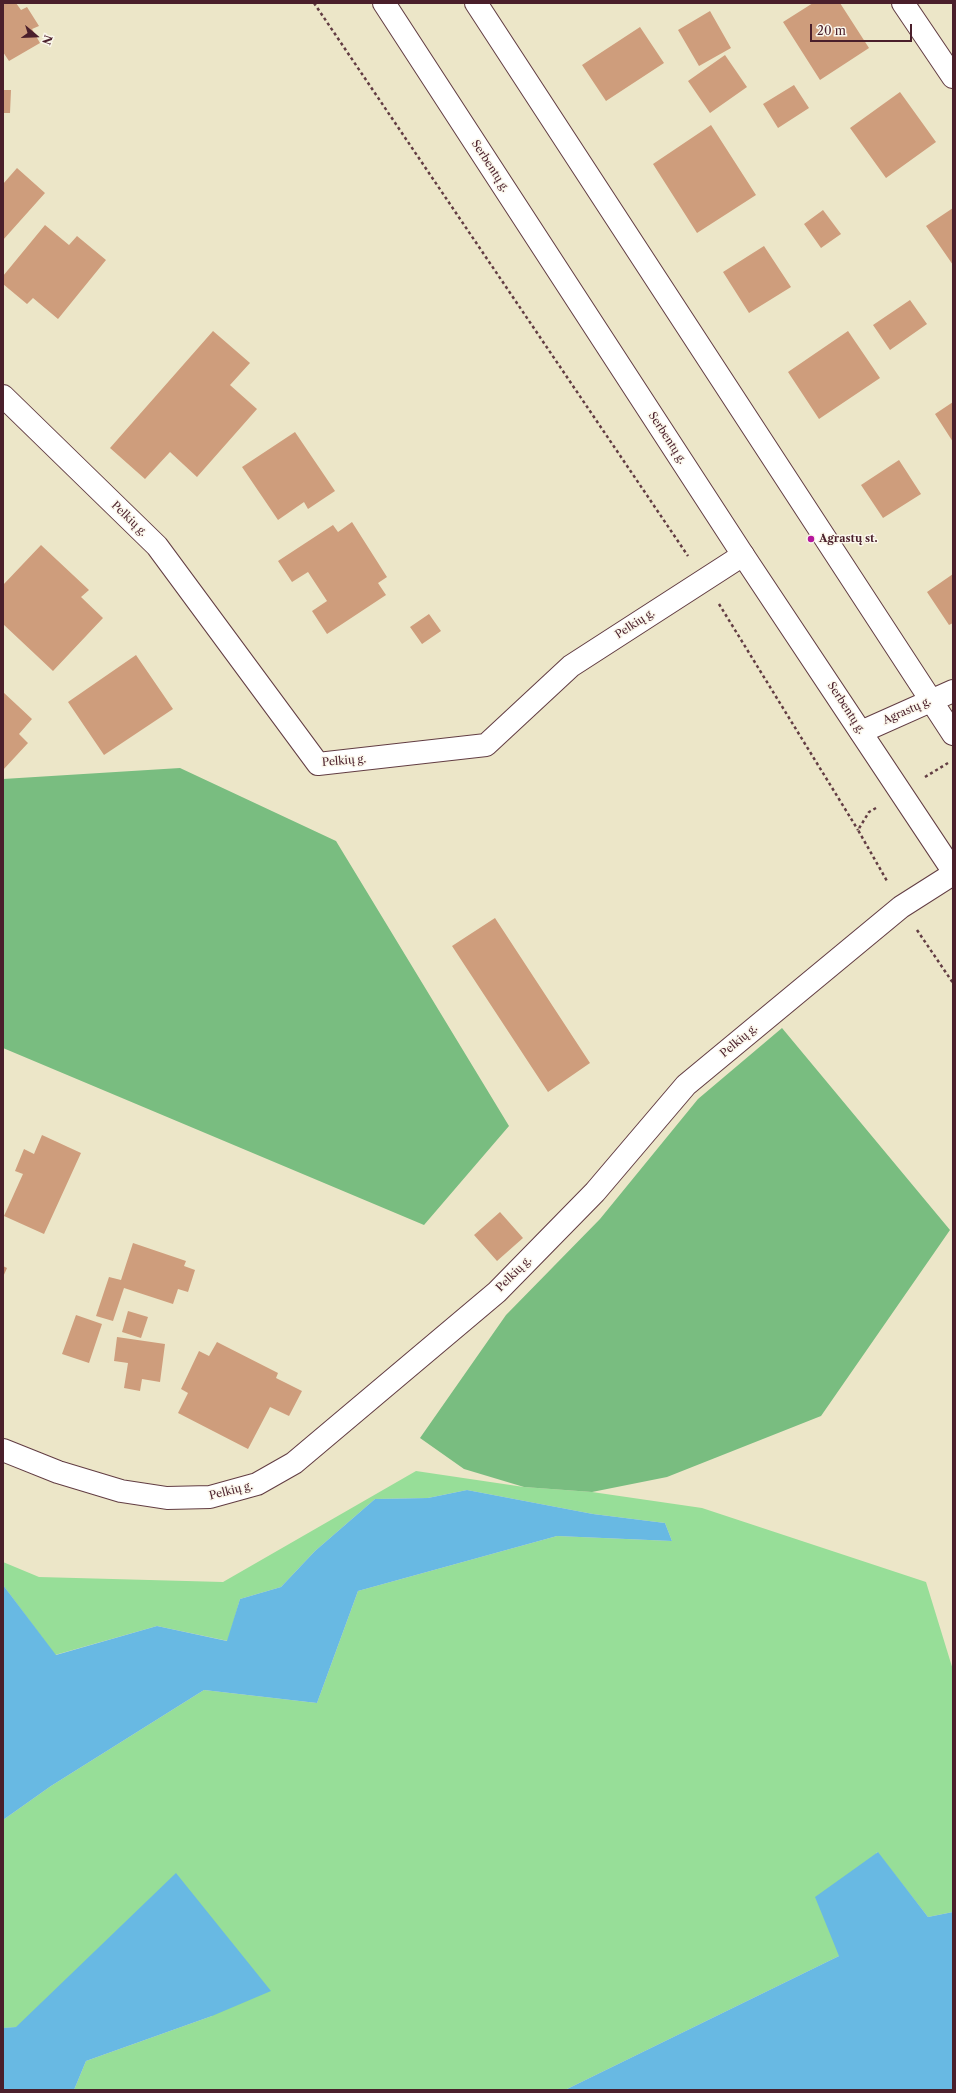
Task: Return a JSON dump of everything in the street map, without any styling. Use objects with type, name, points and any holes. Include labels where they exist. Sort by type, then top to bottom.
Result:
[{"type":"street","name":"Serbentų g.","points":[[384,3],[743,555],[953,872]]},
{"type":"street","points":[[476,3],[953,734]]},
{"type":"street","points":[[904,3],[953,77]]},
{"type":"street","name":"Pelkių g.","points":[[3,396],[157,546],[318,764],[486,745],[571,666],[743,555]]},
{"type":"street","name":"Agrastų g.","points":[[861,732],[953,691]]},
{"type":"street","name":"Pelkių g.","points":[[3,1450],[66,1474],[122,1491],[167,1498],[210,1497],[257,1484],[294,1463],[496,1292],[595,1192],[686,1085],[901,906],[953,872]]},
{"type":"path","points":[[314,3],[704,580],[858,830],[901,906],[953,983]]},
{"type":"path","points":[[858,830],[869,812],[953,759]]},
{"type":"green space","points":[[180,768],[336,841],[509,1126],[424,1225],[3,1048],[3,779]]},
{"type":"green space","points":[[782,1028],[950,1230],[821,1416],[667,1477],[592,1492],[524,1487],[464,1469],[420,1438],[506,1315],[600,1219],[698,1099]]},
{"type":"green space","points":[[416,1471],[524,1487],[592,1492],[702,1508],[926,1582],[953,1670],[953,1912],[928,1917],[877,1852],[839,1956],[565,2090],[74,2090],[86,2061],[212,2016],[3,2028],[3,1820],[51,1786],[204,1690],[317,1703],[358,1591],[557,1536],[672,1541],[665,1523],[593,1514],[467,1490],[428,1498],[375,1499],[315,1551],[281,1587],[240,1599],[228,1641],[157,1626],[55,1655],[3,1585],[3,1562],[39,1577],[223,1582]]},
{"type":"water","points":[[467,1490],[593,1514],[665,1523],[672,1541],[557,1536],[358,1591],[317,1703],[204,1690],[51,1786],[3,1820],[3,1585],[56,1655],[157,1626],[227,1641],[240,1599],[281,1587],[315,1551],[375,1499],[428,1498]]},
{"type":"water","points":[[878,1852],[928,1917],[953,1912],[953,2090],[565,2090],[839,1956],[815,1897]]},
{"type":"water","points":[[176,1873],[271,1991],[212,2016],[86,2061],[74,2090],[3,2090],[3,2028],[16,2027]]},
{"type":"building","points":[[3,3],[16,3],[21,10],[27,7],[39,26],[32,29],[40,43],[9,61],[3,52]]},
{"type":"building","points":[[813,3],[840,3],[869,48],[820,80],[783,22]]},
{"type":"building","points":[[710,11],[731,48],[699,66],[678,30]]},
{"type":"building","points":[[640,27],[664,63],[606,101],[582,65]]},
{"type":"building","points":[[725,55],[747,87],[710,113],[688,81]]},
{"type":"building","points":[[794,85],[809,108],[778,128],[763,104]]},
{"type":"building","points":[[3,90],[11,90],[10,113],[3,113]]},
{"type":"building","points":[[900,92],[936,142],[886,178],[850,128]]},
{"type":"building","points":[[711,125],[756,195],[697,233],[653,164]]},
{"type":"building","points":[[17,168],[45,193],[3,240],[3,184]]},
{"type":"building","points":[[953,208],[953,265],[926,226]]},
{"type":"building","points":[[823,210],[841,234],[821,248],[804,224]]},
{"type":"building","points":[[45,225],[69,245],[77,236],[106,260],[58,319],[33,298],[27,304],[3,284],[3,276]]},
{"type":"building","points":[[764,246],[791,287],[749,313],[723,272]]},
{"type":"building","points":[[910,300],[927,324],[890,350],[873,325]]},
{"type":"building","points":[[213,331],[250,363],[230,385],[257,409],[197,477],[170,452],[145,479],[110,448]]},
{"type":"building","points":[[848,331],[880,378],[819,419],[788,372]]},
{"type":"building","points":[[953,402],[953,442],[935,414]]},
{"type":"building","points":[[295,432],[335,491],[308,509],[304,502],[278,520],[242,467]]},
{"type":"building","points":[[899,460],[921,494],[883,518],[861,485]]},
{"type":"building","points":[[352,522],[387,577],[378,583],[386,595],[327,634],[312,611],[327,601],[308,572],[292,582],[278,561],[333,525],[338,532]]},
{"type":"building","points":[[41,545],[89,590],[81,597],[103,618],[53,671],[3,624],[3,585]]},
{"type":"building","points":[[953,574],[953,623],[949,625],[927,592]]},
{"type":"building","points":[[429,614],[441,631],[422,644],[410,627]]},
{"type":"building","points":[[136,655],[173,709],[104,755],[68,702]]},
{"type":"building","points":[[3,692],[32,719],[19,734],[28,743],[3,770]]},
{"type":"building","points":[[495,918],[590,1063],[548,1092],[452,946]]},
{"type":"building","points":[[42,1135],[81,1153],[44,1234],[4,1216],[23,1174],[15,1171],[24,1149],[34,1154]]},
{"type":"building","points":[[500,1212],[523,1238],[497,1261],[474,1235]]},
{"type":"building","points":[[133,1243],[186,1261],[184,1266],[195,1270],[188,1292],[178,1289],[173,1304],[124,1288],[113,1321],[96,1316],[109,1277],[121,1280]]},
{"type":"building","points":[[3,1266],[7,1268],[3,1277]]},
{"type":"building","points":[[128,1311],[148,1317],[141,1338],[122,1332]]},
{"type":"building","points":[[76,1315],[102,1324],[89,1363],[62,1354]]},
{"type":"building","points":[[117,1337],[165,1344],[160,1382],[142,1379],[140,1391],[124,1388],[128,1363],[114,1361]]},
{"type":"building","points":[[217,1342],[278,1373],[276,1378],[302,1391],[289,1416],[270,1407],[248,1449],[178,1413],[188,1393],[181,1389],[199,1351],[209,1356]]},
{"type":"place","name":"Agrastų st.","points":[[811,539]]}]
